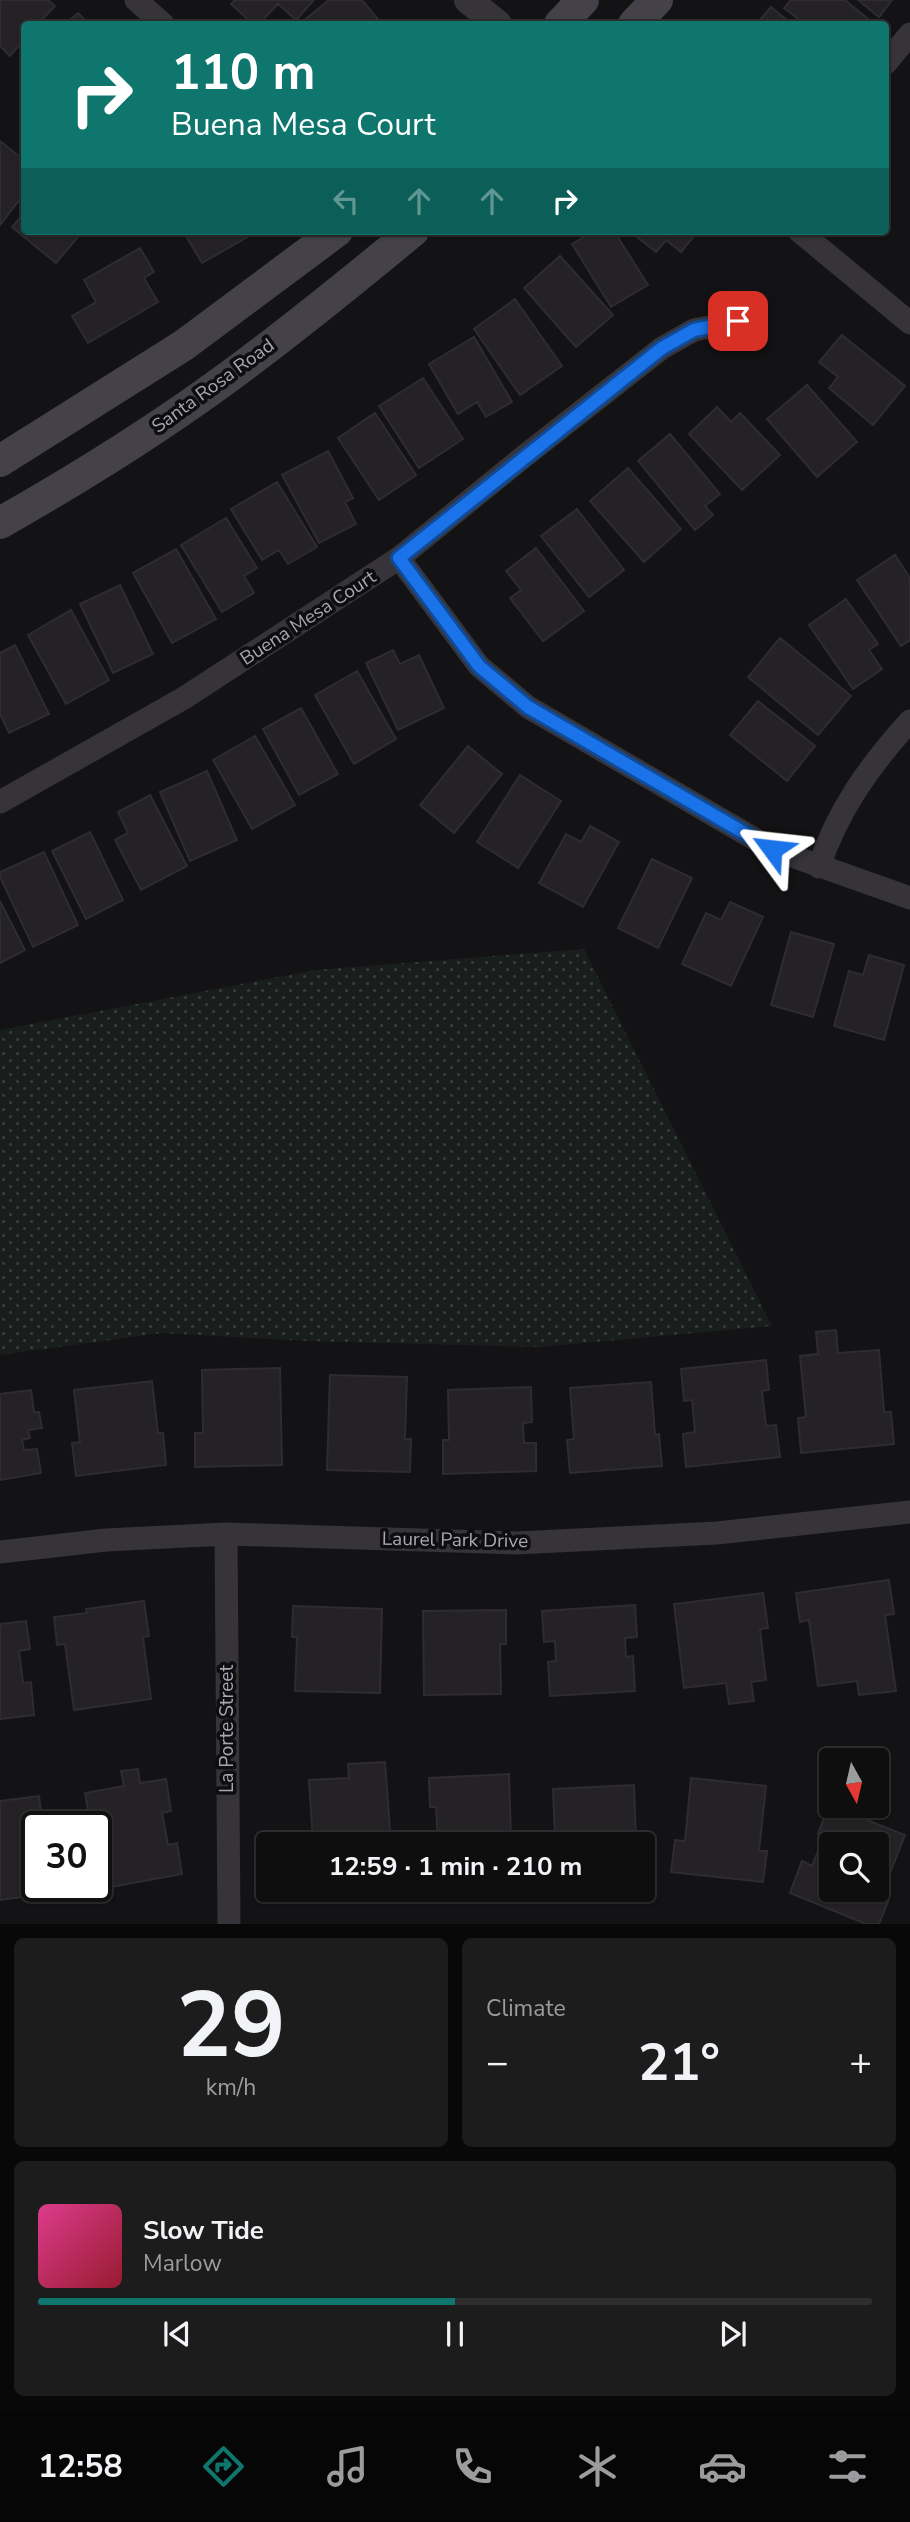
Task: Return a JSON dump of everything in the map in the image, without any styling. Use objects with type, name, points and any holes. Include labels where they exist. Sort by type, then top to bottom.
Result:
[{"type":"main road","points":[[637,21],[657,0]]},
{"type":"main road","points":[[0,461],[184,345],[332,235]]},
{"type":"main road","name":"Santa Rosa Road","points":[[0,523],[76,480],[216,386],[333,298],[408,235]]},
{"type":"street","points":[[136,0],[160,21]]},
{"type":"street","points":[[468,0],[494,21]]},
{"type":"street","points":[[889,59],[910,34]]},
{"type":"street","points":[[804,235],[910,323]]},
{"type":"street","name":"Buena Mesa Court","points":[[0,802],[184,698],[399,558],[662,348],[694,330],[738,321]]},
{"type":"street","points":[[399,558],[479,666],[528,707],[772,849],[910,898]]},
{"type":"street","points":[[819,867],[828,838],[849,798],[883,750],[910,721]]},
{"type":"street","name":"Laurel Park Drive","points":[[0,1552],[106,1540],[226,1534],[517,1543],[717,1534],[910,1512]]},
{"type":"street","name":"La Porte Street","points":[[226,1534],[229,1923]]},
{"type":"shaded area","points":[[584,949],[772,1326],[539,1347],[308,1341],[162,1333],[0,1355],[0,1030],[315,970]]},
{"type":"building","points":[[0,0],[48,0],[55,6],[41,21],[21,21],[21,43],[10,56],[0,46]]},
{"type":"building","points":[[235,0],[314,0],[296,20],[278,4],[262,21],[250,21],[231,4]]},
{"type":"building","points":[[329,0],[362,0],[380,21],[303,21]]},
{"type":"building","points":[[791,0],[845,0],[871,21],[801,21],[784,8]]},
{"type":"building","points":[[858,0],[892,0],[879,17]]},
{"type":"building","points":[[771,7],[788,21],[759,21]]},
{"type":"building","points":[[78,13],[86,21],[69,21]]},
{"type":"building","points":[[0,141],[21,158],[21,198],[0,225]]},
{"type":"building","points":[[21,216],[21,234],[12,227]]},
{"type":"building","points":[[22,235],[80,235],[56,263]]},
{"type":"building","points":[[185,235],[251,235],[202,263]]},
{"type":"building","points":[[587,235],[617,235],[648,285],[611,307],[572,244]]},
{"type":"building","points":[[635,235],[695,235],[681,252],[666,240],[656,252]]},
{"type":"building","points":[[140,248],[154,272],[144,278],[158,302],[88,343],[72,316],[96,302],[84,280]]},
{"type":"building","points":[[560,256],[613,315],[576,347],[524,288]]},
{"type":"building","points":[[515,299],[562,366],[520,395],[474,329]]},
{"type":"building","points":[[842,335],[905,386],[873,425],[829,388],[838,377],[819,362]]},
{"type":"building","points":[[474,337],[512,402],[486,417],[477,402],[458,414],[429,364]]},
{"type":"building","points":[[423,378],[463,439],[419,468],[379,406]]},
{"type":"building","points":[[807,385],[857,442],[817,477],[767,419]]},
{"type":"building","points":[[717,407],[731,422],[740,413],[780,455],[742,490],[689,434]]},
{"type":"building","points":[[375,413],[416,475],[379,500],[338,438]]},
{"type":"building","points":[[670,434],[720,494],[705,506],[713,515],[695,530],[638,461]]},
{"type":"building","points":[[328,451],[353,498],[345,502],[356,524],[319,543],[282,475]]},
{"type":"building","points":[[628,468],[681,529],[644,562],[590,501]]},
{"type":"building","points":[[277,482],[317,547],[288,564],[279,550],[262,560],[231,509]]},
{"type":"building","points":[[577,509],[624,570],[589,597],[541,536]]},
{"type":"building","points":[[226,518],[257,568],[244,576],[254,593],[222,612],[181,545]]},
{"type":"building","points":[[536,548],[584,611],[543,641],[510,598],[521,590],[506,571]]},
{"type":"building","points":[[176,549],[216,619],[172,643],[133,573]]},
{"type":"building","points":[[895,555],[910,578],[910,640],[901,646],[857,580]]},
{"type":"building","points":[[120,585],[153,654],[113,673],[80,604]]},
{"type":"building","points":[[846,599],[878,644],[869,650],[882,669],[853,689],[809,625]]},
{"type":"building","points":[[71,610],[109,680],[66,704],[28,635]]},
{"type":"building","points":[[780,638],[851,696],[818,735],[748,677]]},
{"type":"building","points":[[15,645],[49,714],[9,733],[0,714],[0,653]]},
{"type":"building","points":[[393,650],[400,664],[419,655],[444,708],[398,730],[366,663]]},
{"type":"building","points":[[357,671],[396,739],[354,764],[315,695]]},
{"type":"building","points":[[758,701],[815,746],[787,781],[730,735]]},
{"type":"building","points":[[301,708],[338,774],[299,795],[263,729]]},
{"type":"building","points":[[255,736],[295,805],[252,829],[213,760]]},
{"type":"building","points":[[468,746],[502,774],[454,833],[420,805]]},
{"type":"building","points":[[207,771],[237,840],[190,861],[160,792]]},
{"type":"building","points":[[520,775],[561,801],[518,868],[477,842]]},
{"type":"building","points":[[150,795],[187,866],[141,890],[115,840],[128,833],[118,812]]},
{"type":"building","points":[[590,826],[619,842],[583,907],[539,883],[566,834],[581,842]]},
{"type":"building","points":[[90,832],[123,900],[86,919],[52,851]]},
{"type":"building","points":[[44,852],[78,925],[33,947],[0,872]]},
{"type":"building","points":[[652,859],[692,878],[658,948],[618,928]]},
{"type":"building","points":[[0,901],[25,950],[0,963]]},
{"type":"building","points":[[730,902],[763,917],[731,986],[682,964],[706,913],[721,920]]},
{"type":"building","points":[[791,932],[834,944],[813,1017],[771,1005]]},
{"type":"building","points":[[869,955],[904,965],[884,1040],[834,1026],[849,971],[863,975]]},
{"type":"building","points":[[836,1330],[838,1353],[879,1350],[884,1412],[891,1412],[894,1444],[801,1453],[798,1418],[806,1417],[800,1356],[818,1354],[816,1332]]},
{"type":"building","points":[[766,1360],[769,1390],[762,1391],[766,1426],[776,1425],[780,1457],[686,1467],[683,1434],[695,1432],[692,1400],[684,1401],[681,1369]]},
{"type":"building","points":[[280,1368],[282,1465],[195,1467],[195,1433],[203,1433],[202,1370]]},
{"type":"building","points":[[330,1375],[407,1377],[405,1439],[411,1439],[410,1472],[327,1470]]},
{"type":"building","points":[[152,1381],[158,1433],[163,1433],[166,1465],[76,1476],[72,1443],[80,1442],[74,1390]]},
{"type":"building","points":[[651,1382],[655,1435],[659,1434],[662,1466],[570,1473],[567,1440],[574,1439],[570,1388]]},
{"type":"building","points":[[531,1387],[532,1422],[523,1423],[524,1443],[536,1443],[536,1471],[443,1474],[443,1440],[449,1440],[448,1390]]},
{"type":"building","points":[[31,1390],[34,1412],[39,1412],[42,1428],[28,1430],[30,1438],[22,1440],[24,1450],[37,1449],[41,1473],[0,1480],[0,1394]]},
{"type":"building","points":[[889,1580],[894,1614],[885,1615],[896,1691],[859,1695],[857,1681],[818,1686],[809,1620],[800,1622],[796,1593]]},
{"type":"building","points":[[763,1593],[768,1628],[760,1629],[766,1680],[751,1682],[754,1701],[729,1704],[726,1683],[684,1688],[674,1604]]},
{"type":"building","points":[[144,1601],[149,1636],[143,1637],[151,1699],[74,1710],[65,1644],[57,1645],[54,1617],[87,1613],[86,1609]]},
{"type":"building","points":[[635,1605],[637,1637],[625,1638],[626,1657],[633,1656],[635,1691],[550,1696],[548,1662],[556,1661],[555,1641],[544,1642],[542,1611]]},
{"type":"building","points":[[293,1606],[382,1609],[380,1693],[295,1691],[297,1637],[292,1637]]},
{"type":"building","points":[[506,1610],[506,1644],[500,1644],[501,1694],[424,1695],[423,1611]]},
{"type":"building","points":[[26,1621],[30,1649],[19,1651],[23,1683],[31,1682],[34,1715],[0,1719],[0,1624]]},
{"type":"building","points":[[385,1762],[390,1832],[312,1832],[309,1780],[349,1778],[348,1764]]},
{"type":"building","points":[[138,1769],[140,1783],[166,1779],[171,1811],[162,1813],[168,1845],[177,1843],[182,1874],[112,1887],[112,1811],[88,1811],[85,1793],[124,1786],[121,1771]]},
{"type":"building","points":[[509,1774],[511,1832],[437,1832],[436,1807],[430,1807],[429,1778]]},
{"type":"building","points":[[691,1778],[766,1786],[759,1851],[767,1851],[763,1882],[671,1872],[675,1840],[685,1841]]},
{"type":"building","points":[[634,1785],[636,1832],[555,1832],[553,1789]]},
{"type":"building","points":[[39,1796],[41,1811],[21,1811],[21,1897],[0,1900],[0,1801]]},
{"type":"building","points":[[824,1818],[862,1818],[905,1835],[889,1876],[889,1832],[819,1832],[818,1834]]},
{"type":"building","points":[[819,1848],[819,1902],[888,1902],[879,1924],[866,1924],[790,1893],[802,1861],[812,1866]]},
{"type":"route","points":[[738,321],[694,330],[662,348],[399,558],[479,666],[528,707],[772,849]]}]
